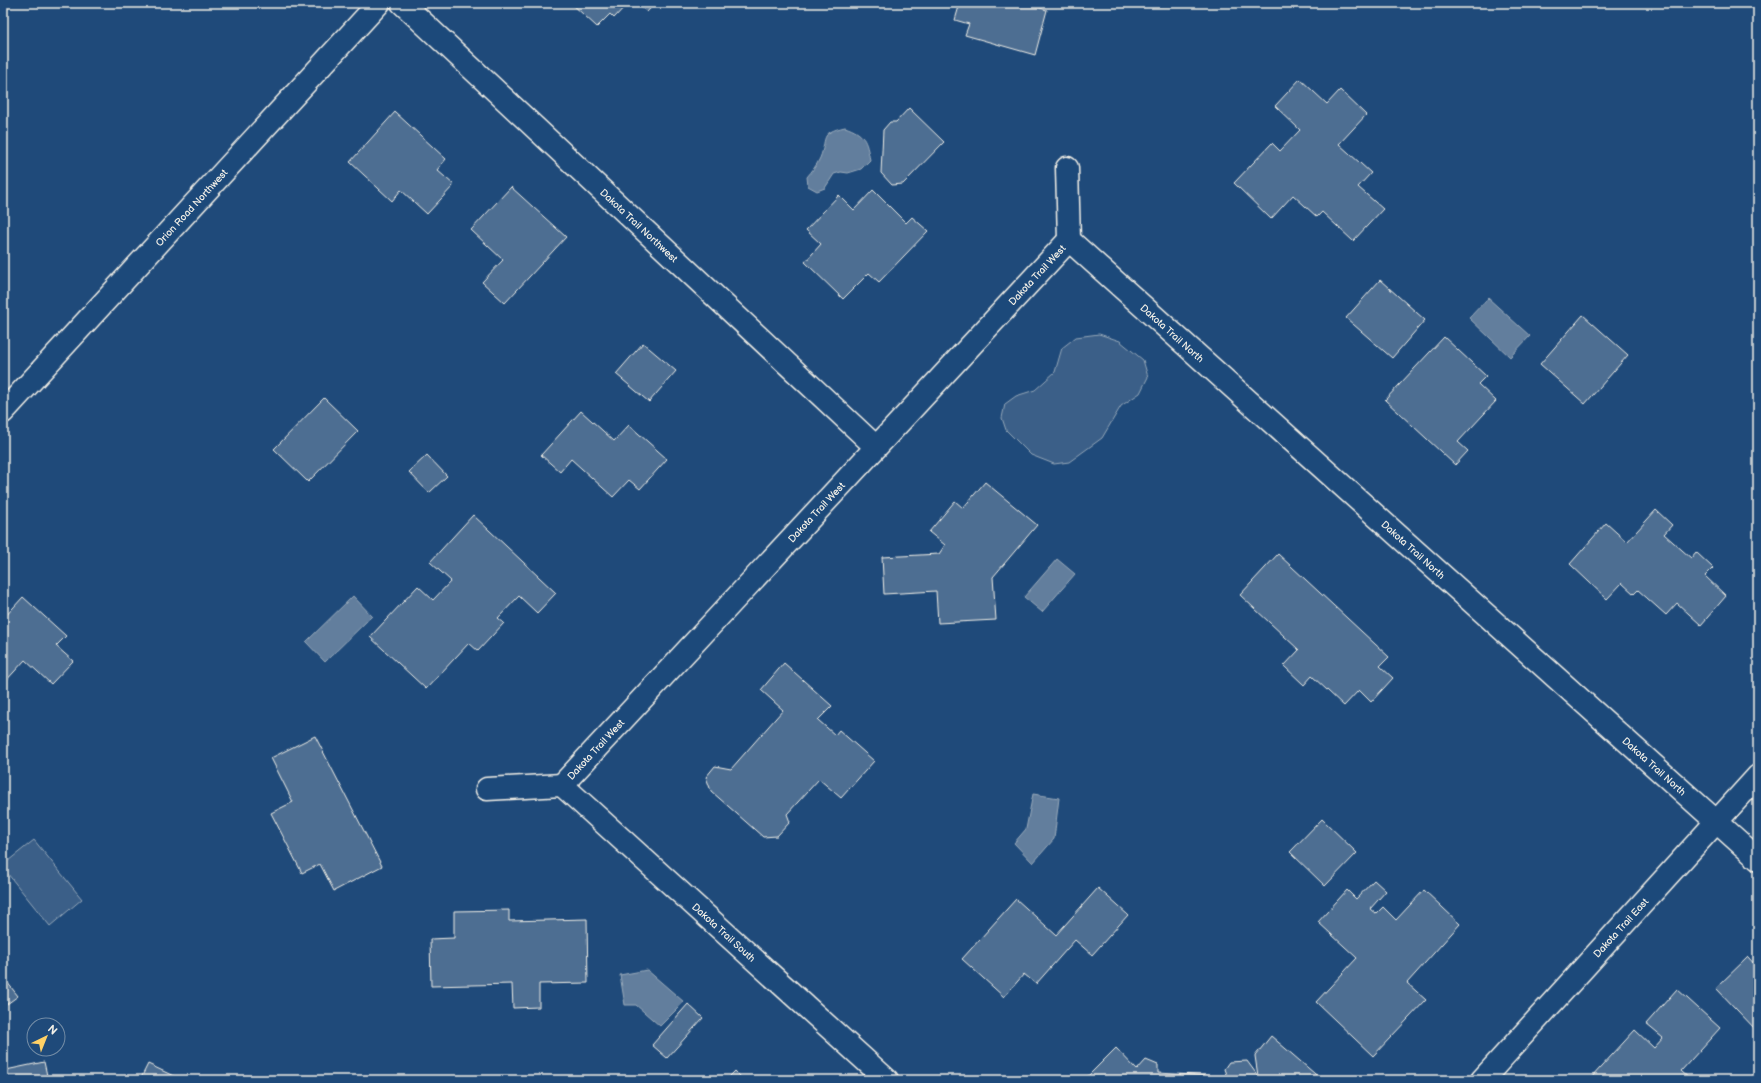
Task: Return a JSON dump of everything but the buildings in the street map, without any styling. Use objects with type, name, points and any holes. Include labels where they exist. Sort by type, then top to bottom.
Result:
[{"type":"street","name":"Orion Road Northwest","points":[[3,412],[378,3]]},
{"type":"street","name":"Dakota Trail Northwest","points":[[402,3],[876,446]]},
{"type":"street","points":[[1067,168],[1069,240]]},
{"type":"street","name":"Dakota Trail West","points":[[562,785],[1069,240]]},
{"type":"street","name":"Dakota Trail North","points":[[1069,240],[1758,859]]},
{"type":"street","name":"Dakota Trail East","points":[[1482,1080],[1758,776]]},
{"type":"street","points":[[487,789],[562,785]]},
{"type":"street","name":"Dakota Trail South","points":[[562,785],[887,1080]]},
{"type":"shaded area","points":[[845,127],[861,135],[866,143],[870,160],[861,169],[848,173],[841,172],[834,174],[825,188],[817,191],[808,186],[807,177],[819,161],[827,134]]},
{"type":"shaded area","points":[[1488,298],[1530,336],[1510,357],[1469,318]]},
{"type":"shaded area","points":[[1099,334],[1120,341],[1143,360],[1148,377],[1140,393],[1121,406],[1102,438],[1069,462],[1054,464],[1031,455],[1006,430],[1002,418],[1005,404],[1016,396],[1035,390],[1055,372],[1062,348],[1076,337]]},
{"type":"shaded area","points":[[1057,559],[1075,574],[1042,612],[1024,597]]},
{"type":"shaded area","points":[[353,596],[372,616],[325,662],[306,642]]},
{"type":"shaded area","points":[[1033,794],[1059,798],[1054,839],[1033,863],[1014,843],[1026,829]]},
{"type":"shaded area","points":[[34,840],[82,899],[50,926],[3,868],[3,865]]},
{"type":"shaded area","points":[[647,970],[684,1002],[660,1026],[636,1005],[625,1005],[620,975]]}]
